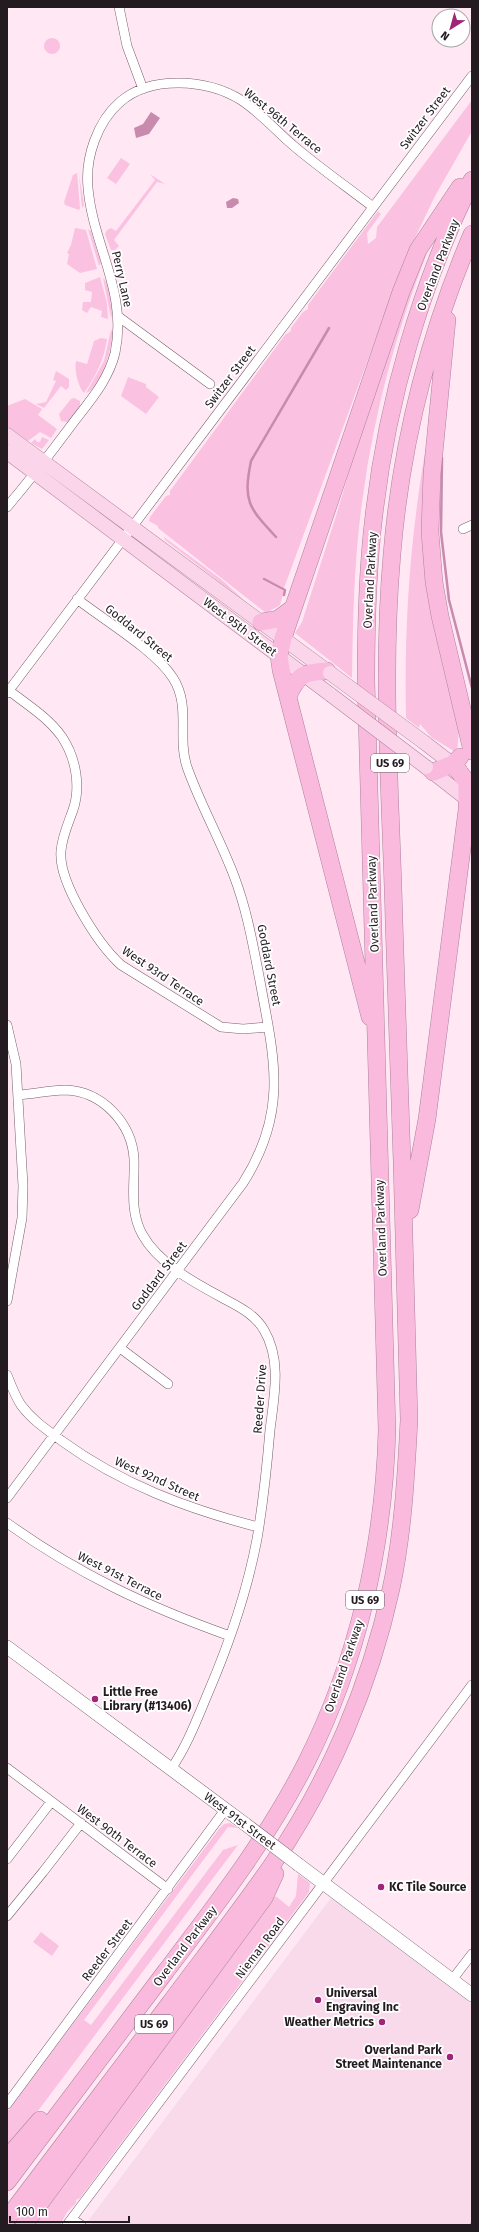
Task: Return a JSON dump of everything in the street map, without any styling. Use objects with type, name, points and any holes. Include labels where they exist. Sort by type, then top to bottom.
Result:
[{"type":"highway","points":[[377,1042],[355,964],[281,670],[279,656],[293,608],[387,333],[418,250],[472,169]]},
{"type":"highway","name":"Overland Parkway","points":[[7,2182],[228,1889],[271,1826],[306,1763],[335,1697],[357,1630],[374,1558],[386,1465],[386,1381],[366,681],[367,609],[374,514],[388,425],[407,352],[438,260],[472,180]]},
{"type":"highway","name":"Overland Parkway","points":[[7,2220],[230,1923],[274,1862],[297,1826],[336,1750],[353,1711],[369,1666],[391,1588],[403,1506],[409,1420],[387,688],[390,596],[396,516],[409,440],[431,346],[450,290],[472,234]]},
{"type":"highway","points":[[430,770],[453,764],[470,745],[434,582],[430,532],[432,474],[450,290]]},
{"type":"highway","points":[[262,622],[278,619],[293,608]]},
{"type":"highway","points":[[288,696],[296,681],[303,675],[328,672]]},
{"type":"highway","points":[[404,1244],[427,1119],[470,801],[467,782],[453,764]]},
{"type":"highway","points":[[24,2225],[148,2059],[264,1898],[297,1826]]},
{"type":"highway","points":[[7,2158],[72,2079],[84,2079]]},
{"type":"main road","name":"West 95th Street","points":[[7,435],[133,526],[472,779]]},
{"type":"main road","name":"West 95th Street","points":[[7,452],[470,801]]},
{"type":"street","points":[[119,7],[127,46],[143,90]]},
{"type":"street","name":"Switzer Street","points":[[8,691],[472,76]]},
{"type":"street","name":"West 96th Terrace","points":[[143,90],[166,84],[186,84],[217,89],[234,96],[254,110],[296,148],[373,207]]},
{"type":"street","name":"Perry Lane","points":[[7,507],[44,462],[96,392],[105,378],[114,353],[119,317],[115,291],[90,206],[88,168],[99,130],[104,120],[124,98],[143,90]]},
{"type":"street","points":[[119,317],[210,384]]},
{"type":"street","name":"Goddard Street","points":[[7,1498],[243,1183],[264,1145],[270,1124],[275,1087],[274,1061],[252,939],[240,894],[183,753],[183,705],[180,692],[174,680],[157,659],[77,599]]},
{"type":"street","name":"West 93rd Terrace","points":[[8,691],[53,725],[70,752],[75,767],[76,794],[74,809],[63,838],[61,851],[62,872],[76,901],[111,956],[121,965],[221,1027],[243,1029],[268,1027]]},
{"type":"street","points":[[7,1024],[14,1048],[19,1095],[23,1205],[7,1301]]},
{"type":"street","name":"Reeder Drive","points":[[19,1095],[56,1091],[77,1092],[95,1098],[111,1110],[126,1129],[132,1147],[134,1159],[132,1200],[139,1227],[151,1248],[178,1270],[246,1310],[264,1330],[272,1350],[275,1364],[274,1388],[265,1488],[243,1595],[230,1636],[190,1737],[171,1769]]},
{"type":"street","points":[[120,1348],[168,1384]]},
{"type":"street","name":"West 92nd Street","points":[[7,1375],[22,1406],[41,1426],[110,1472],[154,1493],[191,1508],[258,1527]]},
{"type":"street","name":"West 91st Terrace","points":[[7,1523],[53,1555],[122,1593],[169,1614],[230,1636]]},
{"type":"street","name":"West 91st Street","points":[[7,1647],[472,1995]]},
{"type":"street","name":"Nieman Road","points":[[69,2222],[472,1685]]},
{"type":"street","name":"West 90th Terrace","points":[[7,1768],[168,1889]]},
{"type":"street","points":[[7,1859],[51,1802]]},
{"type":"street","name":"Reeder Street","points":[[7,2104],[168,1889],[225,1810]]},
{"type":"street","points":[[7,1916],[44,1872],[80,1823]]},
{"type":"street","points":[[452,1980],[472,1954]]},
{"type":"street","points":[[69,2222],[81,2225]]},
{"type":"shaded area","points":[[52,38],[59,43],[60,46],[55,53],[52,54],[45,49],[44,46],[49,39]]},
{"type":"shaded area","points":[[472,100],[472,131],[435,196],[405,259],[284,588],[263,578],[263,580],[284,591],[280,605],[266,613],[158,528],[158,526],[149,521],[150,517],[166,496],[170,495],[170,491],[285,335],[291,331],[291,328],[303,312],[308,309],[308,305],[378,211],[381,214],[367,233],[368,244],[376,238],[377,227]]},
{"type":"shaded area","points":[[151,112],[160,118],[149,134],[136,138],[134,128],[143,124]]},
{"type":"shaded area","points":[[121,158],[130,164],[116,184],[107,178]]},
{"type":"shaded area","points":[[77,173],[79,210],[65,205],[64,202],[73,175]]},
{"type":"shaded area","points":[[150,174],[165,184],[157,182],[114,240],[119,246],[115,250],[111,250],[105,234],[107,230],[111,228],[116,231],[155,180]]},
{"type":"shaded area","points":[[79,175],[84,205],[82,208]]},
{"type":"shaded area","points":[[233,198],[238,199],[239,203],[232,208],[227,208],[226,202]]},
{"type":"shaded area","points":[[75,228],[86,230],[97,269],[80,273],[67,264],[69,254],[67,253],[71,245]]},
{"type":"shaded area","points":[[88,229],[91,231],[101,263],[99,266]]},
{"type":"shaded area","points":[[424,252],[427,253],[405,313],[396,343],[373,434],[360,519],[356,565],[352,678],[295,633],[302,622],[365,419]]},
{"type":"shaded area","points":[[100,277],[107,303],[108,319],[101,317],[102,311],[91,307],[87,313],[82,310],[83,302],[91,302],[92,292],[85,290],[85,283]]},
{"type":"shaded area","points":[[103,278],[108,285],[111,297],[111,318]]},
{"type":"shaded area","points":[[111,330],[113,332],[112,338],[105,366],[97,383],[92,390],[86,393],[104,361]]},
{"type":"shaded area","points":[[101,338],[107,339],[102,361],[84,393],[77,378],[76,361],[87,364],[94,341]]},
{"type":"shaded area","points":[[56,371],[69,379],[69,387],[66,390],[61,386],[44,408],[36,404],[46,402],[56,381],[53,380]]},
{"type":"shaded area","points":[[128,377],[146,384],[146,387],[159,397],[146,414],[121,396]]},
{"type":"shaded area","points":[[74,398],[80,401],[80,406],[67,422],[61,421],[59,414],[71,399]]},
{"type":"shaded area","points":[[25,399],[42,409],[38,415],[57,429],[51,438],[40,432],[28,441],[7,426],[7,406]]},
{"type":"shaded area","points":[[42,437],[49,440],[42,449],[31,443],[35,439],[37,442],[40,442]]},
{"type":"shaded area","points":[[426,447],[426,485],[459,729],[457,753],[431,737],[420,724],[419,728],[406,718],[406,649],[409,582],[420,481]]},
{"type":"shaded area","points":[[164,537],[222,580],[247,603],[165,540]]},
{"type":"shaded area","points":[[230,1823],[238,1828],[228,1827],[84,2020],[91,2025],[223,1850],[238,1845],[7,2152],[7,2112],[219,1829],[224,1824]]},
{"type":"shaded area","points":[[298,1874],[310,1883],[309,1892],[80,2198],[76,2200],[76,2203],[67,2212],[60,2225],[35,2225],[272,1896],[277,1897],[289,1907],[296,1896]]},
{"type":"shaded area","points":[[331,1898],[472,2004],[472,2225],[93,2225],[88,2221]]},
{"type":"shaded area","points":[[41,1932],[59,1946],[52,1956],[33,1942]]},
{"type":"waterway","points":[[276,537],[259,518],[250,503],[248,486],[251,461],[329,328]]},
{"type":"waterway","points":[[442,458],[441,532],[449,600],[472,688]]},
{"type":"waterway","points":[[264,579],[285,590],[284,595]]},
{"type":"place","name":"Little Free Library (#13406)","points":[[95,1699]]},
{"type":"place","name":"KC Tile Source","points":[[381,1887]]},
{"type":"place","name":"Universal Engraving Inc","points":[[318,2000]]},
{"type":"place","name":"Weather Metrics","points":[[382,2022]]},
{"type":"place","name":"Overland Park Street Maintenance","points":[[450,2057]]}]
